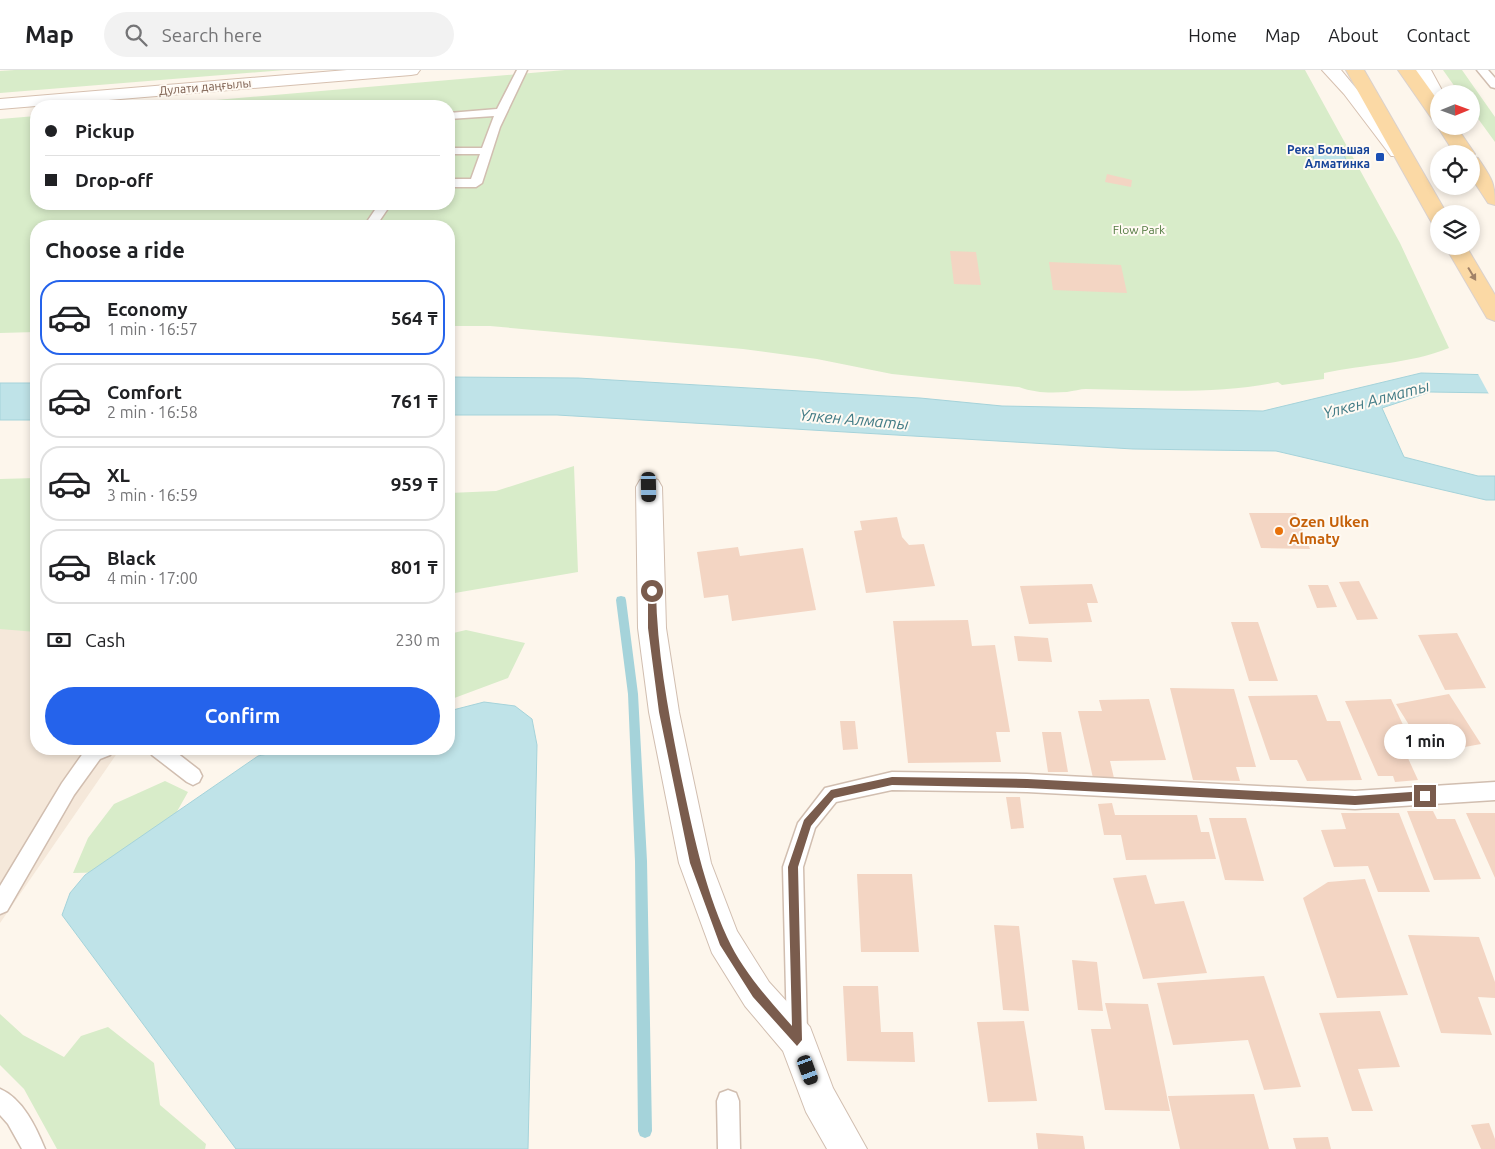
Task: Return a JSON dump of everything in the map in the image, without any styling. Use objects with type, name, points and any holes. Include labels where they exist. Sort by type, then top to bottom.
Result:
[{"type":"main road","name":"Дулати даңғылы","points":[[48,100],[411,70]]},
{"type":"main road","points":[[1331,70],[1350,90],[1405,160]]},
{"type":"main road","points":[[1355,70],[1431,205]]},
{"type":"main road","points":[[1407,70],[1430,102]]},
{"type":"main road","points":[[1422,70],[1430,85]]},
{"type":"main road","name":"Дулати даңғылы","points":[[0,104],[30,102]]},
{"type":"main road","points":[[1480,176],[1495,199]]},
{"type":"main road","points":[[1461,255],[1492,308]]},
{"type":"main road","points":[[649,487],[652,628],[664,712],[694,863],[724,941],[757,994],[797,1040],[819,1099],[848,1149]]},
{"type":"lane","points":[[455,183],[476,183],[494,127],[522,70]]},
{"type":"lane","points":[[1482,70],[1495,85]]},
{"type":"lane","points":[[455,116],[502,112]]},
{"type":"lane","points":[[455,151],[487,151]]},
{"type":"lane","points":[[0,904],[68,789],[92,755]]},
{"type":"lane","points":[[166,755],[193,776]]},
{"type":"lane","points":[[797,1040],[793,867],[807,823],[831,794],[892,781],[1027,783],[1355,800],[1495,791]]},
{"type":"lane","points":[[0,1100],[16,1116],[34,1149]]},
{"type":"lane","points":[[728,1101],[728,1149]]},
{"type":"shaded area","points":[[30,493],[30,755],[116,755],[0,923],[0,495]]},
{"type":"green space","points":[[285,70],[0,93],[0,71]]},
{"type":"green space","name":"Flow Park","points":[[565,70],[1305,70],[1400,243],[1449,348],[1403,361],[1324,373],[1324,379],[1282,385],[1278,382],[1230,389],[1158,391],[1086,389],[1049,392],[1019,387],[892,374],[817,359],[743,349],[490,326],[455,326],[455,220],[30,220],[30,332],[0,333],[0,119],[30,116],[30,210],[455,210],[455,100],[217,100]]},
{"type":"green space","points":[[1443,70],[1462,70],[1473,85],[1454,85]]},
{"type":"green space","points":[[1480,96],[1495,117],[1495,142],[1480,121]]},
{"type":"green space","points":[[574,466],[578,572],[455,593],[455,493],[496,491]]},
{"type":"green space","points":[[30,478],[30,632],[0,629],[0,479]]},
{"type":"green space","points":[[466,630],[525,643],[508,678],[455,698],[455,633]]},
{"type":"green space","points":[[165,781],[188,792],[166,831],[116,872],[73,873],[88,838],[114,804]]},
{"type":"green space","points":[[0,1014],[23,1035],[64,1057],[81,1036],[108,1027],[154,1063],[160,1105],[206,1144],[205,1149],[57,1149],[24,1089],[0,1065]]},
{"type":"water","points":[[1310,146],[1343,152],[1348,165],[1315,163]]},
{"type":"water","name":"Үлкен Алматы","points":[[1421,373],[1495,375],[1495,393],[1430,392],[1382,408],[1404,457],[1478,476],[1495,476],[1495,500],[1486,500],[1276,451],[1133,449],[557,415],[455,415],[455,377],[578,378],[920,398],[1002,406],[1263,411]]},
{"type":"water","points":[[0,383],[30,383],[30,420],[0,420]]},
{"type":"water","points":[[484,702],[515,706],[532,719],[537,745],[528,1149],[236,1149],[62,915],[70,893],[85,875],[258,756],[455,755],[455,709]]},
{"type":"pier","points":[[1477,372],[1495,373],[1495,396],[1490,396]]},
{"type":"building","points":[[1107,174],[1132,180],[1131,187],[1105,182]]},
{"type":"building","points":[[950,251],[976,252],[981,285],[954,284]]},
{"type":"building","points":[[1049,262],[1121,265],[1127,293],[1053,290]]},
{"type":"building","name":"Ozen Ulken Almaty","points":[[1249,513],[1296,513],[1310,549],[1261,548]]},
{"type":"building","points":[[897,517],[902,537],[909,545],[924,544],[935,586],[866,593],[854,531],[862,530],[860,521]]},
{"type":"building","points":[[738,547],[740,556],[803,548],[816,610],[732,621],[728,595],[704,598],[697,552]]},
{"type":"building","points":[[1359,581],[1378,619],[1357,620],[1339,582]]},
{"type":"building","points":[[1092,584],[1098,603],[1087,603],[1092,622],[1029,624],[1020,586]]},
{"type":"building","points":[[1308,585],[1328,585],[1337,607],[1317,608]]},
{"type":"building","points":[[968,620],[972,646],[995,645],[1010,732],[996,732],[1001,762],[908,763],[893,621]]},
{"type":"building","points":[[1231,622],[1258,622],[1278,681],[1249,681]]},
{"type":"building","points":[[1457,633],[1486,688],[1445,690],[1418,635]]},
{"type":"building","points":[[1014,636],[1048,638],[1052,662],[1018,661]]},
{"type":"building","points":[[1170,688],[1234,689],[1256,767],[1236,767],[1240,781],[1193,780]]},
{"type":"building","points":[[1449,694],[1481,744],[1427,754],[1396,704]]},
{"type":"building","points":[[1317,695],[1327,721],[1340,721],[1362,780],[1307,781],[1297,760],[1270,760],[1248,696]]},
{"type":"building","points":[[1149,699],[1166,760],[1110,761],[1114,778],[1093,778],[1078,711],[1102,711],[1099,700]]},
{"type":"building","points":[[1391,699],[1411,742],[1401,743],[1418,780],[1395,782],[1393,776],[1378,776],[1345,701]]},
{"type":"building","points":[[840,721],[855,721],[858,749],[843,750]]},
{"type":"building","points":[[1042,732],[1061,732],[1068,772],[1048,772]]},
{"type":"building","points":[[1006,797],[1020,797],[1024,828],[1011,829]]},
{"type":"building","points":[[1112,803],[1115,815],[1197,815],[1201,832],[1209,832],[1216,859],[1126,860],[1121,835],[1104,835],[1098,804]]},
{"type":"building","points":[[1407,811],[1433,811],[1437,819],[1455,819],[1481,879],[1434,880]]},
{"type":"building","points":[[1341,813],[1399,813],[1430,892],[1378,892],[1368,866],[1334,867],[1321,830],[1346,829]]},
{"type":"building","points":[[1466,813],[1495,813],[1495,878]]},
{"type":"building","points":[[1209,818],[1246,818],[1264,881],[1225,880]]},
{"type":"building","points":[[857,874],[912,874],[919,952],[861,952]]},
{"type":"building","points":[[1146,875],[1155,904],[1184,901],[1207,973],[1143,979],[1113,878]]},
{"type":"building","points":[[1365,879],[1408,995],[1337,998],[1303,898],[1328,882]]},
{"type":"building","points":[[994,925],[1019,926],[1029,1011],[1003,1010]]},
{"type":"building","points":[[1408,935],[1479,937],[1495,982],[1495,998],[1478,997],[1492,1035],[1441,1033]]},
{"type":"building","points":[[1072,960],[1097,962],[1103,1011],[1078,1010]]},
{"type":"building","points":[[1264,976],[1301,1087],[1264,1090],[1248,1040],[1173,1045],[1157,983]]},
{"type":"building","points":[[843,986],[878,986],[881,1032],[913,1032],[915,1062],[847,1061]]},
{"type":"building","points":[[1105,1003],[1148,1004],[1170,1111],[1105,1110],[1091,1029],[1111,1029]]},
{"type":"building","points":[[1380,1011],[1400,1067],[1358,1069],[1373,1111],[1352,1111],[1319,1013]]},
{"type":"building","points":[[1024,1021],[1037,1101],[988,1102],[977,1022]]},
{"type":"building","points":[[1254,1094],[1269,1149],[1180,1149],[1168,1096]]},
{"type":"building","points":[[1489,1123],[1495,1139],[1495,1149],[1481,1149],[1471,1125]]},
{"type":"building","points":[[1036,1133],[1083,1136],[1085,1149],[1038,1149]]},
{"type":"building","points":[[1328,1137],[1331,1149],[1296,1149],[1293,1138]]},
{"type":"waterway","points":[[621,600],[633,694],[641,861],[645,1131]]},
{"type":"place","name":"Река Большая Алматинка","points":[[1380,157]]},
{"type":"place","name":"Ozen Ulken Almaty","points":[[1279,531]]},
{"type":"route","points":[[652,591],[652,628],[664,712],[694,863],[724,941],[757,994],[797,1040],[793,867],[807,823],[831,794],[892,781],[1027,783],[1355,800],[1425,796]]}]
